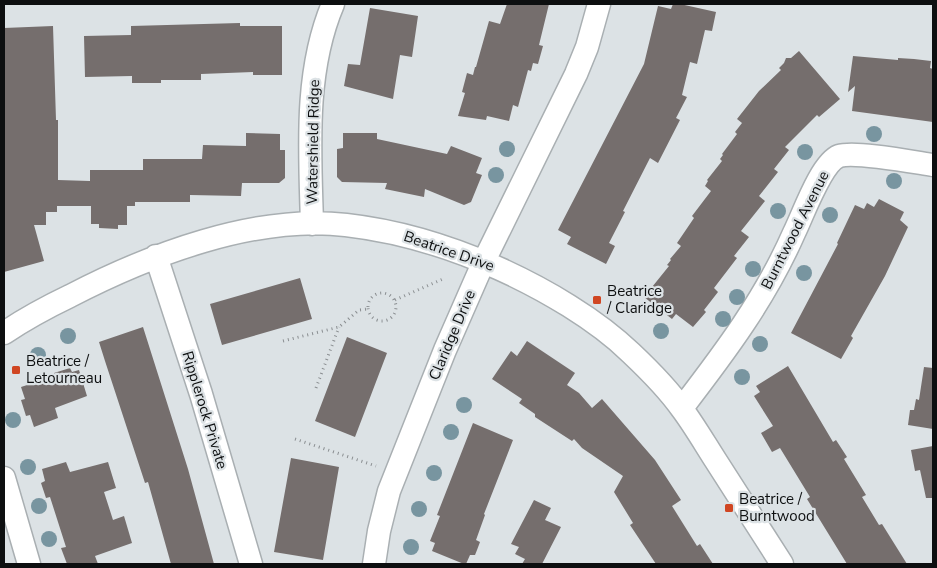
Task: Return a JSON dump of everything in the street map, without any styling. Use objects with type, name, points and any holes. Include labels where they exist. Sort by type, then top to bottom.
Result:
[{"type":"street","name":"Claridge Drive","points":[[374,564],[388,492],[445,350],[484,261],[576,74],[588,47],[599,4]]},
{"type":"street","name":"Watershield Ridge","points":[[312,224],[312,100],[315,69],[329,5]]},
{"type":"street","name":"Burntwood Avenue","points":[[682,408],[747,320],[784,256],[820,178],[832,160],[850,154],[933,165]]},
{"type":"street","name":"Beatrice Drive","points":[[4,333],[24,320],[102,279],[156,256],[229,235],[285,224],[312,224],[344,225],[412,237],[484,261],[527,281],[596,325],[629,351],[682,408],[782,564]]},
{"type":"street","name":"Ripplerock Private","points":[[156,256],[201,394],[251,564]]},
{"type":"street","points":[[4,478],[29,564]]},
{"type":"path","points":[[395,300],[443,278]]},
{"type":"path","points":[[384,292],[390,294],[395,300],[396,312],[387,321],[374,320],[370,315],[368,302],[377,293],[384,292]]},
{"type":"path","points":[[284,342],[339,327],[360,310],[368,309]]},
{"type":"path","points":[[316,388],[339,327]]},
{"type":"path","points":[[295,438],[376,466]]},
{"type":"building","points":[[507,4],[549,4],[539,45],[543,46],[538,64],[533,63],[531,71],[528,70],[518,107],[513,105],[509,121],[487,116],[486,120],[458,116],[465,93],[462,92],[467,73],[473,75],[489,21],[500,24]]},
{"type":"building","points":[[673,4],[716,12],[712,31],[705,30],[697,64],[690,62],[682,95],[687,97],[676,118],[680,120],[658,163],[650,158],[609,243],[615,246],[606,264],[567,244],[571,237],[558,230],[644,64],[658,6],[671,9]]},
{"type":"building","points":[[370,8],[418,16],[412,57],[400,55],[393,99],[344,86],[348,64],[360,65]]},
{"type":"building","points":[[240,23],[240,26],[282,26],[282,75],[253,75],[253,72],[201,74],[201,80],[161,80],[161,83],[132,83],[132,76],[85,77],[84,36],[131,35],[131,26]]},
{"type":"building","points":[[53,26],[56,120],[58,120],[58,180],[90,181],[90,170],[143,170],[143,159],[202,159],[203,145],[246,146],[246,133],[280,134],[280,150],[285,150],[285,178],[279,183],[242,183],[241,196],[190,195],[190,202],[135,202],[135,206],[127,206],[127,225],[118,225],[118,229],[99,228],[99,224],[91,224],[91,206],[57,206],[57,212],[46,212],[46,225],[34,225],[44,261],[4,272],[4,28]]},
{"type":"building","points":[[799,51],[840,99],[819,117],[817,115],[785,147],[789,150],[774,169],[778,172],[759,196],[765,201],[741,231],[749,237],[734,256],[737,258],[714,288],[718,292],[704,310],[706,312],[693,327],[676,314],[672,319],[644,297],[669,266],[667,265],[670,259],[681,246],[677,243],[694,218],[692,216],[711,191],[705,186],[707,180],[722,161],[720,159],[722,154],[737,134],[735,132],[742,123],[737,119],[759,91],[781,70],[779,68],[786,58],[791,58]]},
{"type":"building","points":[[853,56],[931,61],[930,68],[933,69],[933,122],[852,111],[855,86],[848,92]]},
{"type":"building","points":[[343,133],[377,133],[377,139],[447,154],[451,146],[482,158],[476,173],[482,175],[471,202],[464,205],[425,189],[424,197],[385,189],[387,183],[342,182],[337,177],[337,149],[343,148]]},
{"type":"building","points":[[879,199],[904,212],[900,220],[908,227],[885,276],[851,336],[853,338],[841,359],[791,333],[838,244],[855,205],[864,209],[867,203],[874,207]]},
{"type":"building","points":[[300,278],[312,319],[222,345],[210,304]]},
{"type":"building","points":[[143,327],[188,469],[214,564],[171,564],[148,482],[145,483],[99,342]]},
{"type":"building","points":[[347,337],[387,353],[355,437],[315,421]]},
{"type":"building","points":[[527,341],[575,373],[567,385],[579,393],[592,408],[602,399],[655,460],[681,500],[672,506],[697,546],[700,544],[713,564],[656,564],[630,525],[633,523],[614,492],[623,476],[582,448],[574,439],[572,441],[535,417],[535,414],[519,403],[522,399],[492,379],[511,351],[517,356]]},
{"type":"building","points":[[788,366],[833,442],[836,440],[847,457],[844,459],[866,495],[862,497],[879,525],[882,524],[907,564],[847,564],[807,499],[810,497],[780,448],[772,452],[761,433],[773,426],[754,396],[760,392],[756,386]]},
{"type":"building","points":[[924,367],[933,368],[933,429],[908,425],[910,410],[914,410],[916,399],[919,400]]},
{"type":"building","points":[[70,368],[72,372],[79,370],[87,396],[55,408],[58,418],[34,427],[30,415],[26,416],[21,400],[25,399],[21,387],[55,376],[54,373]]},
{"type":"building","points":[[473,423],[513,440],[484,514],[476,540],[480,542],[477,550],[475,555],[470,555],[466,564],[464,564],[432,551],[435,543],[430,541],[440,516],[437,515]]},
{"type":"building","points":[[933,446],[933,498],[926,498],[920,470],[915,471],[911,450]]},
{"type":"building","points":[[291,458],[339,467],[323,560],[274,552]]},
{"type":"building","points":[[66,462],[70,472],[108,462],[116,488],[104,492],[113,520],[124,516],[132,543],[95,556],[98,564],[67,564],[61,548],[66,547],[50,497],[46,498],[41,483],[45,481],[42,469]]},
{"type":"building","points":[[534,500],[551,508],[545,520],[561,527],[542,564],[522,564],[525,559],[515,554],[519,547],[511,544]]},
{"type":"place","name":"Beatrice / Claridge","points":[[597,300]]},
{"type":"place","name":"Beatrice / Letourneau","points":[[16,370]]},
{"type":"place","name":"Beatrice / Burntwood","points":[[729,508]]}]
